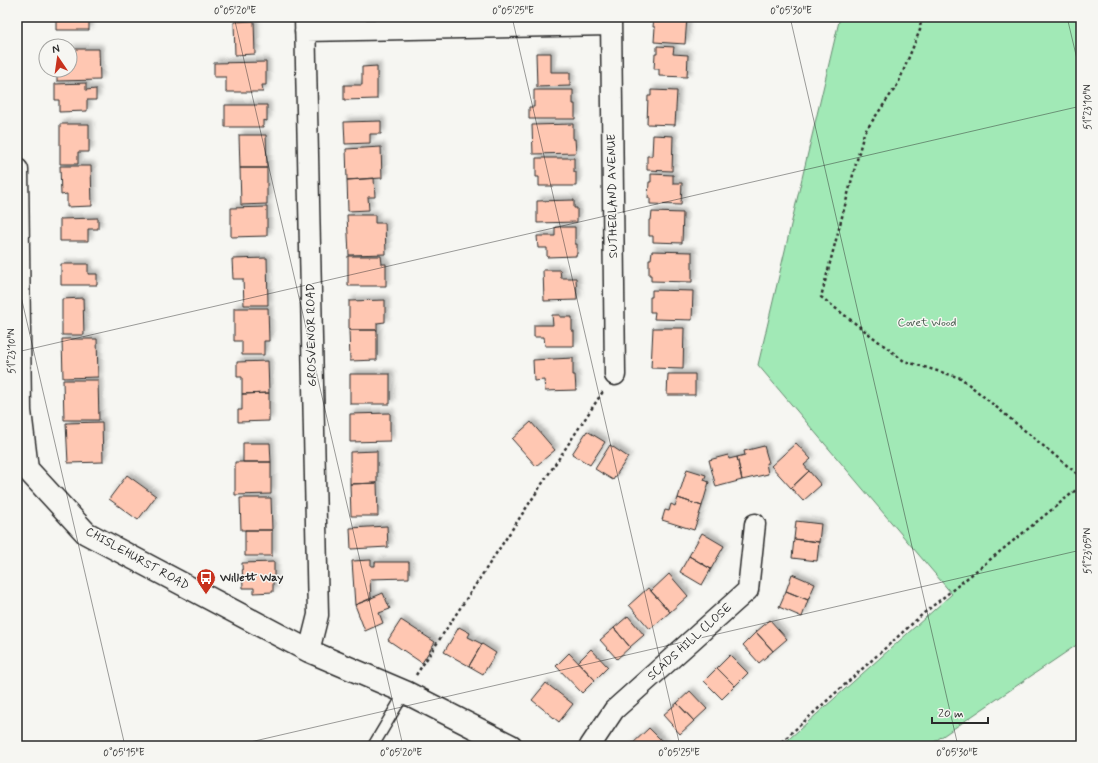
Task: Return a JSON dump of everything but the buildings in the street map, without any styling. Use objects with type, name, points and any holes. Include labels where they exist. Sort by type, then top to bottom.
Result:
[{"type":"main road","name":"CHISLEHURST ROAD","points":[[17,170],[22,469],[86,533],[309,651],[411,683],[511,746]]},
{"type":"street","points":[[305,24],[611,21]]},
{"type":"street","name":"SUTHERLAND AVENUE","points":[[611,21],[615,375]]},
{"type":"street","name":"GROSVENOR ROAD","points":[[305,24],[318,615],[309,651]]},
{"type":"street","name":"SCADS HILL CLOSE","points":[[590,746],[614,710],[748,590],[755,524]]},
{"type":"lane","points":[[373,746],[411,683]]},
{"type":"path","points":[[921,17],[920,30],[898,84],[864,133],[820,297],[904,361],[962,378],[1081,477]]},
{"type":"path","points":[[411,683],[615,375]]},
{"type":"path","points":[[777,746],[924,613],[1081,486]]},
{"type":"green space","name":"Covet Wood","points":[[840,17],[1081,17],[1081,642],[928,746],[781,746],[952,594],[758,365]]},
{"type":"place","name":"Willett Way","points":[[206,595]]}]
